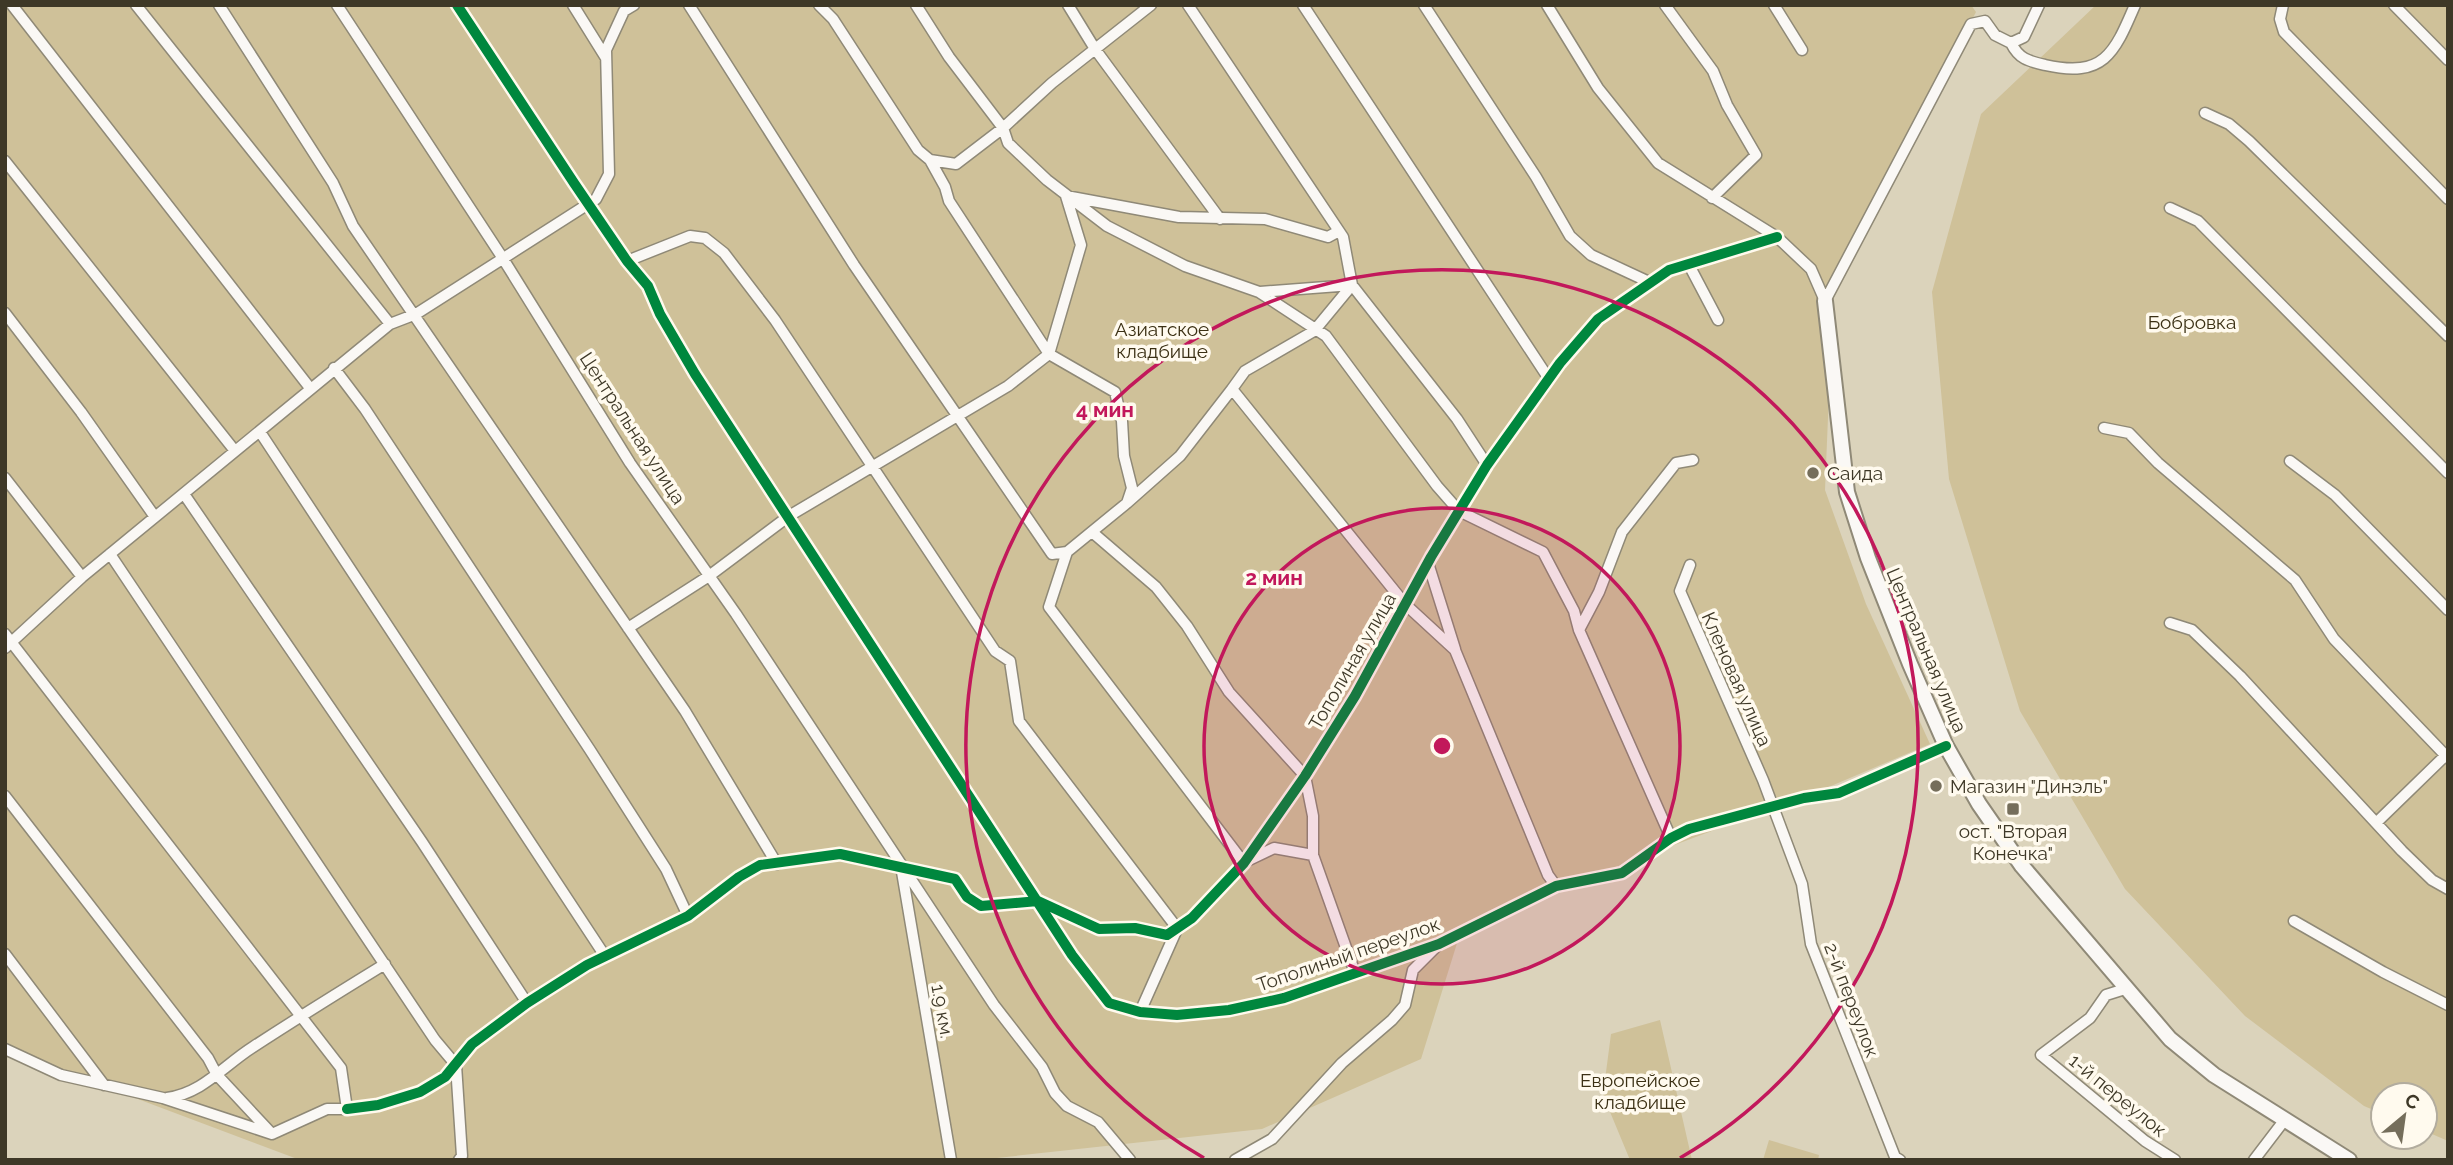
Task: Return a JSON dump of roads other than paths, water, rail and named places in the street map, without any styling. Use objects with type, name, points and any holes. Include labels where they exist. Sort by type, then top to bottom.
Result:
[{"type":"street","points":[[12,5],[310,388]]},
{"type":"street","points":[[136,5],[390,324]]},
{"type":"street","points":[[219,5],[333,183],[353,226],[408,308],[416,314],[685,710],[777,864]]},
{"type":"street","name":"Центральная улица","points":[[337,5],[502,257],[629,463],[709,576],[994,1006],[1042,1067],[1055,1093],[1067,1105],[1098,1122],[1130,1160]]},
{"type":"street","name":"Тополиный переулок","points":[[457,5],[627,261],[648,286],[660,314],[695,374],[1072,955],[1109,1003],[1140,1012],[1177,1015],[1229,1010],[1284,998],[1439,944],[1556,886],[1622,873],[1671,838],[1714,821],[1839,793],[1946,746]]},
{"type":"street","points":[[573,5],[606,59]]},
{"type":"street","points":[[347,1109],[341,1068],[7,641],[390,324],[416,314],[502,257],[591,204],[609,174],[606,50],[624,11],[634,5]]},
{"type":"street","points":[[689,5],[855,265],[1052,554],[1067,552],[1180,456],[1245,371],[1314,331],[1352,285]]},
{"type":"street","points":[[819,5],[833,19],[918,150],[930,160],[945,187],[949,201],[1049,354],[1115,392],[1122,421],[1124,456],[1132,488],[1127,503]]},
{"type":"street","points":[[916,5],[949,57],[1003,128],[1008,143],[1066,196],[1107,226],[1185,266],[1259,292],[1314,331],[1326,336],[1437,486],[1460,511],[1543,552],[1574,611],[1578,630],[1671,838]]},
{"type":"street","points":[[1068,5],[1095,49],[1220,219]]},
{"type":"street","points":[[945,187],[956,164],[1003,128],[1052,83],[1151,5]]},
{"type":"street","points":[[1188,5],[1343,237],[1352,285],[1457,419],[1487,465]]},
{"type":"street","points":[[1303,5],[1549,379]]},
{"type":"street","points":[[1424,5],[1536,177],[1570,236],[1591,255],[1649,282]]},
{"type":"street","points":[[1547,5],[1598,88],[1658,163],[1777,236],[1811,269],[1825,301]]},
{"type":"street","points":[[1665,5],[1713,71],[1727,105],[1756,155],[1712,198]]},
{"type":"street","points":[[1774,5],[1802,50]]},
{"type":"street","points":[[2011,43],[2024,37],[2039,5]]},
{"type":"street","points":[[1825,301],[1971,24],[1985,21],[1995,35],[2011,43],[2017,56],[2027,61],[2082,70],[2097,64],[2118,44],[2135,5]]},
{"type":"street","points":[[2283,5],[2280,19],[2284,32],[2448,199]]},
{"type":"street","points":[[2395,5],[2448,60]]},
{"type":"street","points":[[2205,113],[2229,124],[2249,141],[2448,336]]},
{"type":"street","points":[[930,160],[956,164]]},
{"type":"street","points":[[5,161],[235,451]]},
{"type":"street","points":[[628,628],[709,576],[789,516],[956,414],[1008,386],[1049,354],[1081,245],[1066,196]]},
{"type":"street","points":[[1066,196],[1179,217],[1265,219],[1328,237],[1339,231]]},
{"type":"street","points":[[2170,208],[2198,221],[2448,472]]},
{"type":"street","points":[[627,261],[690,236],[705,238],[724,253],[773,317],[995,651],[1010,662],[1019,720],[1177,928]]},
{"type":"street","name":"Тополиная улица","points":[[1177,928],[1200,910],[1244,863],[1305,776],[1355,696],[1428,563],[1487,465],[1549,379],[1598,319],[1669,270],[1777,236]]},
{"type":"street","points":[[1689,265],[1718,320]]},
{"type":"street","points":[[1259,292],[1352,285]]},
{"type":"street","name":"Центральная улица","points":[[1825,301],[1847,492],[1889,614],[1946,746],[1979,804],[2022,866],[2170,1040],[2214,1075],[2284,1122],[2349,1160]]},
{"type":"street","points":[[5,313],[81,412],[155,517]]},
{"type":"street","points":[[334,368],[365,409],[590,750],[666,869],[688,916]]},
{"type":"street","points":[[1232,389],[1405,604],[1455,650]]},
{"type":"street","points":[[2104,428],[2129,433],[2158,463],[2295,580],[2334,639],[2447,755],[2376,823]]},
{"type":"street","points":[[260,432],[604,956]]},
{"type":"street","points":[[1578,630],[1600,592],[1622,532],[1675,463],[1693,460]]},
{"type":"street","points":[[2290,461],[2335,495],[2448,610]]},
{"type":"street","points":[[5,478],[82,577]]},
{"type":"street","points":[[184,494],[422,842],[527,1003]]},
{"type":"street","points":[[1092,532],[1156,587],[1187,626],[1229,692],[1305,776]]},
{"type":"street","points":[[1067,552],[1049,607],[1244,863],[1274,848],[1313,855]]},
{"type":"street","points":[[110,554],[385,964],[456,1065],[462,1156],[459,1160]]},
{"type":"street","points":[[1428,563],[1455,650],[1548,875],[1556,886]]},
{"type":"street","name":"Кленовая улица","points":[[1690,565],[1680,591],[1763,780],[1771,807]]},
{"type":"street","points":[[2171,623],[2192,630],[2240,676],[2376,823],[2432,880],[2448,889]]},
{"type":"street","name":"Тополиный переулок","points":[[1305,776],[1313,816],[1313,855],[1355,973]]},
{"type":"street","points":[[5,796],[208,1058],[217,1075],[272,1135]]},
{"type":"street","name":"2-й переулок","points":[[1771,807],[1802,884],[1811,944],[1895,1157],[1900,1160]]},
{"type":"street","points":[[5,1049],[61,1074],[163,1098],[272,1135],[327,1110],[378,1105],[420,1092],[445,1077],[472,1044],[527,1003],[604,956],[688,916],[739,877],[760,865],[840,853],[955,879],[967,897],[981,906],[1038,901],[1100,929],[1135,928],[1167,934],[1177,928]]},
{"type":"street","name":"1.9 км.","points":[[901,868],[951,1160]]},
{"type":"street","points":[[2294,921],[2382,972],[2448,1004]]},
{"type":"street","points":[[1140,1012],[1177,928]]},
{"type":"street","points":[[1235,1160],[1272,1139],[1342,1063],[1392,1020],[1405,1005],[1413,970],[1439,944]]},
{"type":"street","points":[[5,954],[104,1086]]},
{"type":"street","points":[[163,1098],[187,1095],[217,1075],[234,1059],[385,964]]},
{"type":"street","name":"1-й переулок","points":[[2125,989],[2106,995],[2090,1018],[2041,1055],[2145,1141],[2175,1160]]},
{"type":"street","points":[[2254,1160],[2284,1122]]},
{"type":"place","name":"Саида","points":[[1813,473]]},
{"type":"place","name":"Магазин \"Динэль\"","points":[[1936,786]]},
{"type":"place","name":"ост. \"Вторая Конечка\"","points":[[2013,809]]},
{"type":"park label","name":"Бобровка","points":[[2192,322]]},
{"type":"park label","name":"Азиатское кладбище","points":[[1162,340]]},
{"type":"park label","name":"Европейское кладбище","points":[[1640,1091]]}]
